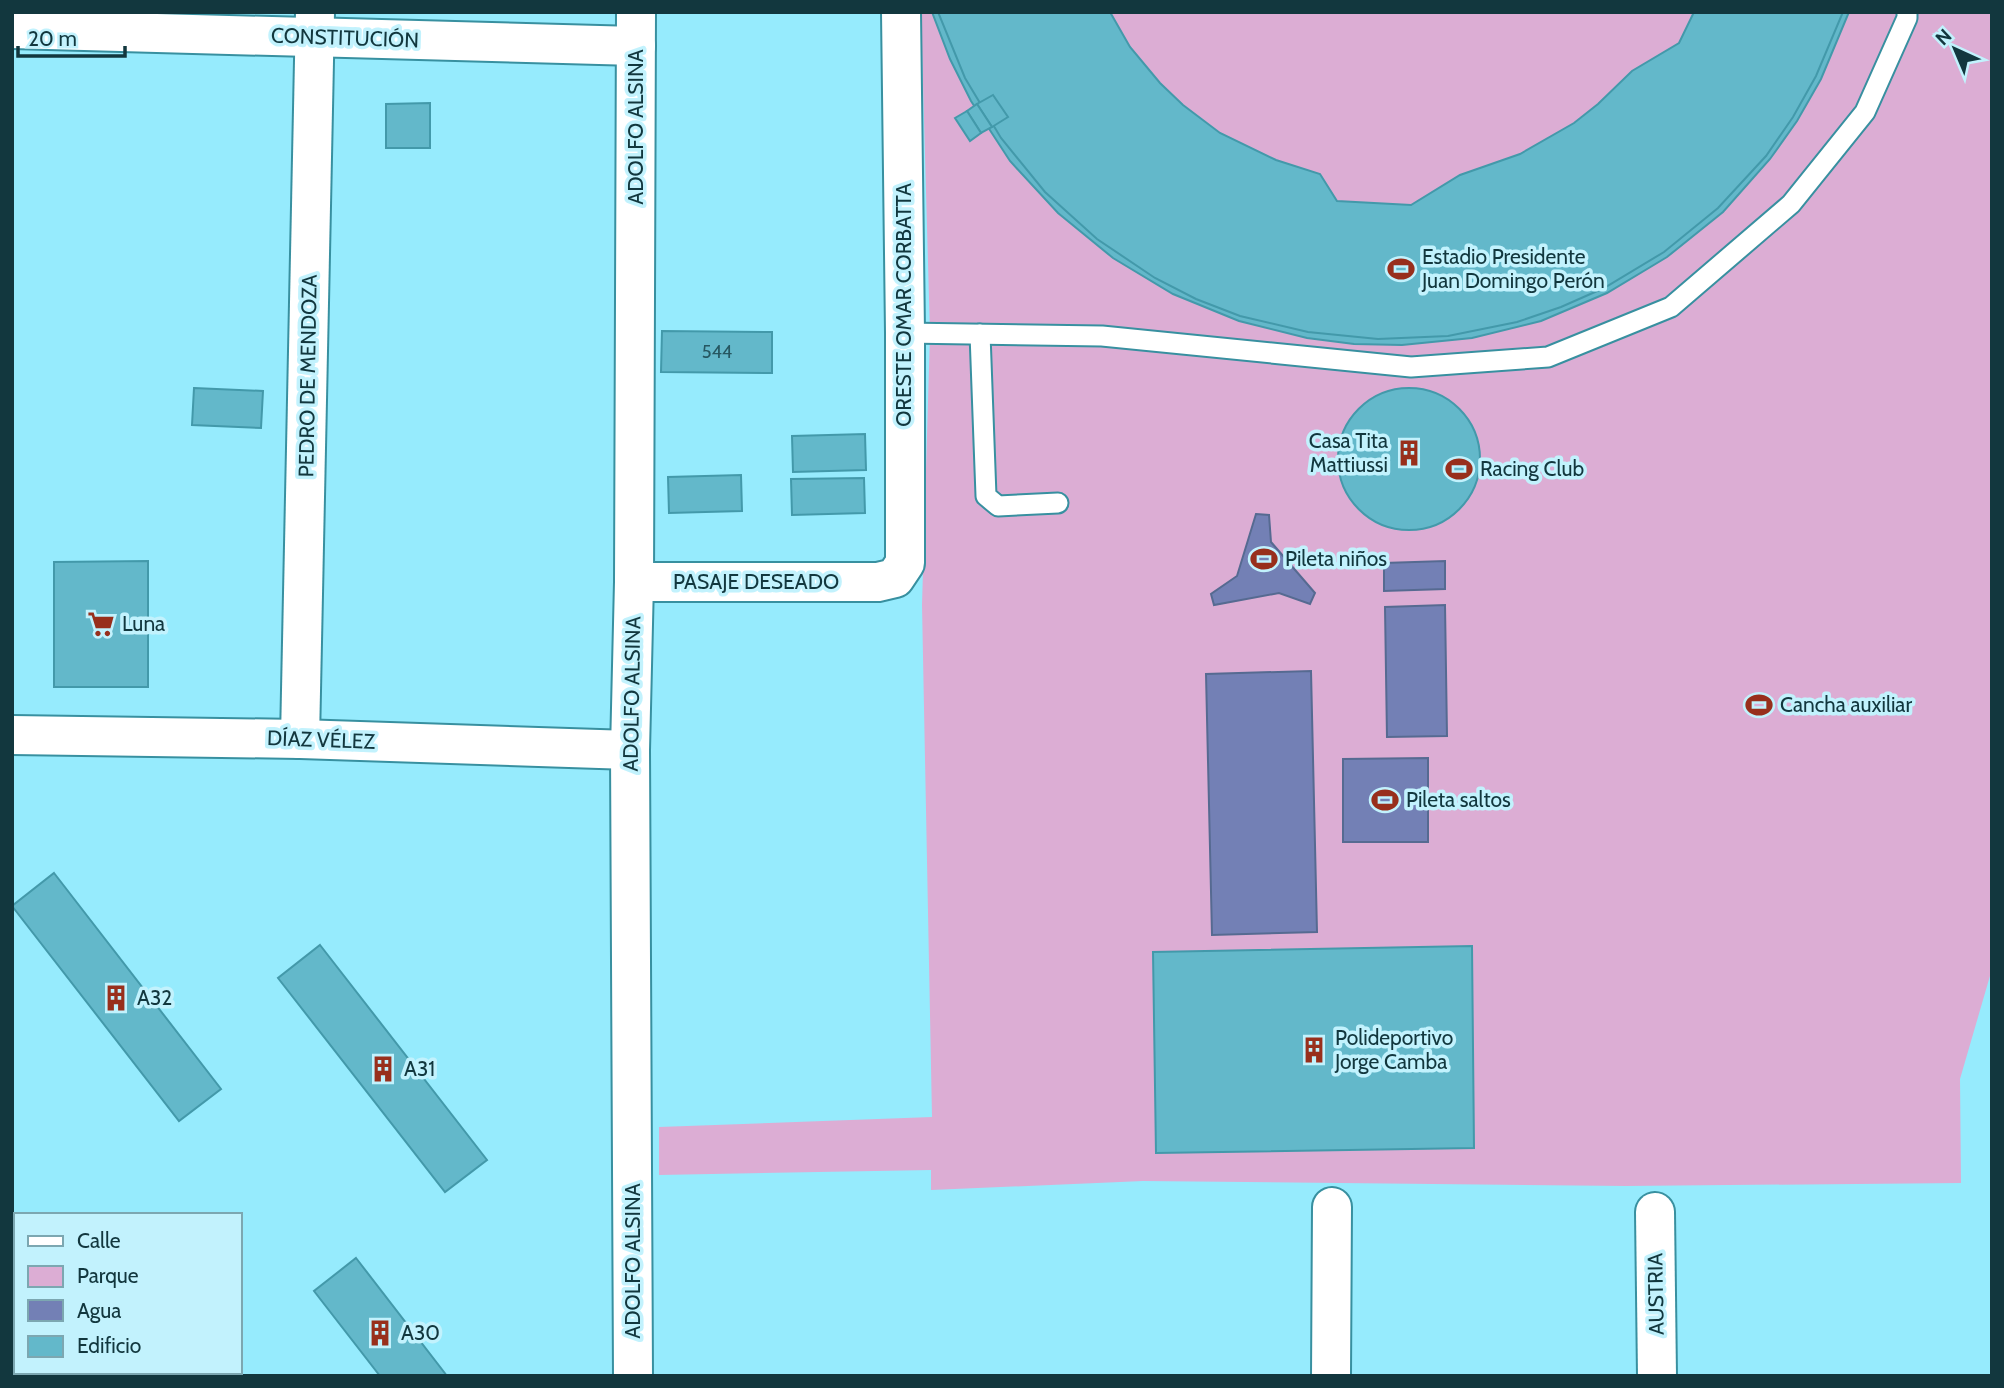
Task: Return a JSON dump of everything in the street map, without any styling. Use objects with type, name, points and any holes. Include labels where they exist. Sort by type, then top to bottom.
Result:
[{"type":"street","name":"ORESTE OMAR CORBATTA","points":[[878,582],[895,578],[905,563],[901,12]]},
{"type":"street","name":"CONSTITUCIÓN","points":[[12,29],[315,24],[636,29]]},
{"type":"street","name":"PEDRO DE MENDOZA","points":[[300,739],[315,24]]},
{"type":"street","name":"ADOLFO ALSINA","points":[[633,1376],[630,750],[634,582],[636,29]]},
{"type":"street","name":"PASAJE DESEADO","points":[[634,582],[878,582]]},
{"type":"street","name":"DÍAZ VÉLEZ","points":[[12,735],[300,739],[630,750]]},
{"type":"street","points":[[1331,1376],[1332,1207]]},
{"type":"street","name":"AUSTRIA","points":[[1655,1212],[1657,1376]]},
{"type":"lane","points":[[905,333],[1102,336],[1411,367],[1548,357],[1671,307],[1791,204],[1865,113],[1908,18],[1907,12]]},
{"type":"lane","points":[[980,334],[986,496],[998,506],[1058,503]]},
{"type":"green space","name":"Racing Club","points":[[921,12],[1992,12],[1992,969],[1960,1079],[1961,1183],[1626,1186],[1143,1181],[931,1190],[931,1170],[659,1175],[659,1127],[932,1117],[922,605],[930,334]]},
{"type":"water","name":"Pileta niños","points":[[1256,514],[1269,515],[1271,542],[1315,593],[1310,604],[1279,593],[1214,605],[1211,594],[1237,576]]},
{"type":"water","points":[[1445,561],[1445,589],[1384,591],[1384,563]]},
{"type":"water","points":[[1445,605],[1447,736],[1387,737],[1385,607]]},
{"type":"water","points":[[1311,671],[1317,932],[1212,935],[1206,674]]},
{"type":"water","name":"Pileta saltos","points":[[1428,758],[1428,842],[1343,842],[1343,759]]},
{"type":"building","points":[[932,12],[1059,12],[1083,58],[1115,101],[1153,139],[1196,171],[1243,196],[1293,214],[1346,224],[1399,227],[1453,222],[1504,209],[1554,188],[1600,160],[1641,126],[1666,100],[1698,57],[1723,12],[1849,12],[1821,79],[1797,121],[1770,159],[1723,212],[1667,257],[1607,293],[1541,321],[1472,338],[1402,345],[1354,344],[1307,338],[1239,321],[1173,294],[1113,258],[1058,213],[1010,161],[971,101],[950,59]]},
{"type":"building","points":[[938,12],[1110,12],[1130,47],[1160,83],[1183,105],[1220,133],[1276,160],[1320,174],[1337,201],[1411,205],[1460,175],[1520,154],[1574,123],[1632,71],[1679,43],[1694,12],[1843,12],[1816,76],[1793,117],[1766,156],[1718,208],[1664,252],[1604,288],[1517,322],[1448,336],[1378,339],[1308,332],[1240,316],[1196,299],[1155,278],[1097,239],[1045,192],[1001,138],[965,78]]},
{"type":"building","points":[[993,95],[1008,117],[992,127],[977,104]]},
{"type":"building","points":[[430,103],[430,148],[386,148],[386,104]]},
{"type":"building","points":[[977,104],[992,127],[981,133],[967,111]]},
{"type":"building","points":[[967,111],[981,133],[970,141],[955,118]]},
{"type":"building","points":[[662,331],[772,332],[772,373],[661,372]]},
{"type":"building","points":[[194,388],[263,391],[261,428],[192,425]]},
{"type":"building","name":"Casa Tita Mattiussi","points":[[1409,388],[1436,393],[1459,409],[1475,432],[1480,459],[1475,486],[1459,509],[1436,525],[1409,530],[1382,525],[1359,509],[1343,486],[1338,459],[1343,432],[1359,409],[1382,393]]},
{"type":"building","points":[[865,434],[866,470],[793,472],[792,436]]},
{"type":"building","points":[[741,475],[742,511],[669,513],[668,477]]},
{"type":"building","points":[[864,478],[865,513],[792,515],[791,479]]},
{"type":"building","name":"Luna","points":[[148,561],[148,687],[54,687],[54,562]]},
{"type":"building","name":"A32","points":[[54,873],[221,1089],[179,1121],[12,906]]},
{"type":"building","name":"A31","points":[[320,945],[487,1160],[445,1192],[278,978]]},
{"type":"building","name":"Polideportivo Jorge Camba","points":[[1472,946],[1474,1148],[1156,1153],[1153,952]]},
{"type":"building","name":"A30","points":[[356,1258],[447,1376],[380,1376],[314,1291]]},
{"type":"place","name":"Estadio Presidente Juan Domingo Perón","points":[[1401,269]]},
{"type":"place","name":"Casa Tita Mattiussi","points":[[1409,453]]},
{"type":"place","name":"Racing Club","points":[[1459,469]]},
{"type":"place","name":"Pileta niños","points":[[1264,559]]},
{"type":"place","name":"Luna","points":[[101,624]]},
{"type":"place","name":"Cancha auxiliar","points":[[1759,705]]},
{"type":"place","name":"Pileta saltos","points":[[1385,800]]},
{"type":"place","name":"A32","points":[[116,998]]},
{"type":"place","name":"Polideportivo Jorge Camba","points":[[1314,1050]]},
{"type":"place","name":"A31","points":[[383,1069]]},
{"type":"place","name":"A30","points":[[380,1333]]}]
